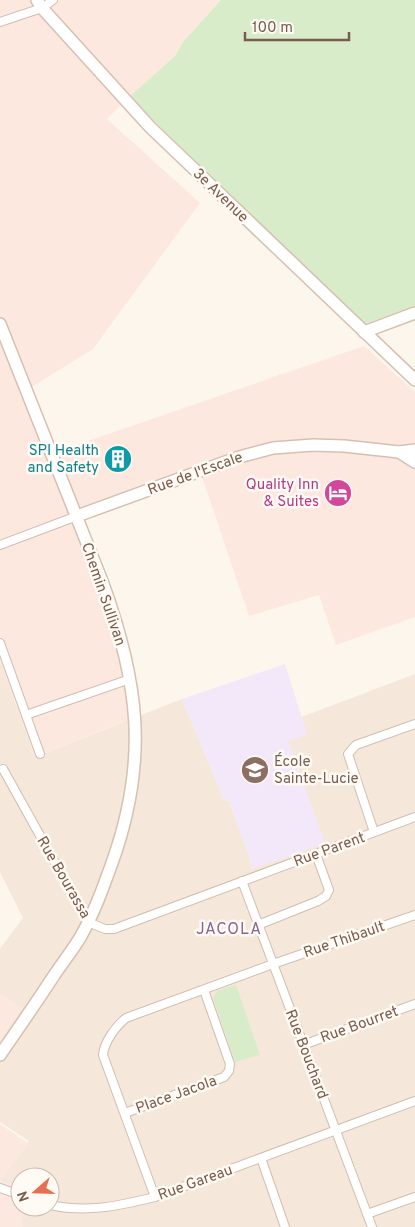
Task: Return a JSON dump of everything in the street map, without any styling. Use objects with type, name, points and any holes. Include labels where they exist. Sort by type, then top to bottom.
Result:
[{"type":"main road","name":"3e Avenue","points":[[40,4],[150,127],[415,380]]},
{"type":"main road","points":[[364,332],[415,313]]},
{"type":"main road","name":"Chemin Sullivan","points":[[0,324],[116,618],[130,679],[136,726],[133,783],[125,823],[101,894],[80,937],[0,1056]]},
{"type":"main road","name":"Rue de l'Escale","points":[[76,516],[239,457],[273,448],[313,445],[344,446],[399,452],[415,450]]},
{"type":"main road","name":"Rue de l'Escale","points":[[399,452],[415,462]]},
{"type":"street","points":[[0,22],[53,0]]},
{"type":"street","name":"Rue de l'Escale","points":[[0,546],[76,516]]},
{"type":"street","points":[[0,643],[40,754]]},
{"type":"street","points":[[26,715],[130,679]]},
{"type":"street","points":[[374,832],[348,754],[356,745],[415,724]]},
{"type":"street","name":"Rue Bourassa","points":[[3,769],[88,922],[105,929],[114,929],[242,881]]},
{"type":"street","name":"Rue Parent","points":[[242,881],[415,817]]},
{"type":"street","points":[[258,924],[318,901],[326,896],[329,890],[316,854]]},
{"type":"street","name":"Rue Bouchard","points":[[242,881],[372,1227]]},
{"type":"street","name":"Rue Thibault","points":[[272,964],[415,915]]},
{"type":"street","name":"Place Jacola","points":[[155,1197],[103,1055],[104,1048],[120,1023],[126,1018],[272,964]]},
{"type":"street","name":"Place Jacola","points":[[124,1113],[224,1077],[229,1071],[230,1064],[204,990]]},
{"type":"street","name":"Rue Bourret","points":[[304,1045],[415,1004]]},
{"type":"street","name":"Rue Gareau","points":[[60,1207],[100,1209],[155,1197],[415,1101]]},
{"type":"street","points":[[261,1158],[285,1227]]},
{"type":"street","points":[[367,1214],[415,1197]]},
{"type":"shaded area","points":[[0,0],[221,0],[183,42],[175,56],[107,119],[200,203],[93,349],[22,393],[47,455],[364,346],[415,392],[415,617],[336,645],[319,595],[249,616],[199,468],[73,514],[127,667],[133,718],[35,757],[0,661]]},
{"type":"shaded area","points":[[0,661],[35,757],[182,699],[224,800],[229,801],[252,869],[288,741],[283,724],[415,674],[415,1227],[23,1227],[21,1223],[22,1217],[60,1217],[60,1167],[10,1167],[29,1141],[0,1122],[0,1040],[21,1008],[0,994],[0,949],[23,918],[0,872]]},
{"type":"shaded area","name":"École Sainte-Lucie","points":[[285,664],[307,734],[288,741],[325,843],[252,869],[229,801],[224,800],[182,699]]},
{"type":"shaded area","points":[[0,994],[21,1008],[0,1040]]},
{"type":"shaded area","points":[[0,1124],[28,1143],[1,1181],[10,1184],[10,1217],[22,1217],[21,1223],[23,1227],[0,1227]]},
{"type":"shaded area","points":[[10,1167],[10,1184],[0,1181]]},
{"type":"green space","points":[[221,0],[415,0],[415,306],[365,324],[129,97],[175,56],[183,42]]},
{"type":"green space","points":[[236,985],[260,1055],[235,1062],[213,998],[217,991]]},
{"type":"place","name":"SPI Health and Safety","points":[[118,459]]},
{"type":"place","name":"Quality Inn & Suites","points":[[338,493]]},
{"type":"place","name":"École Sainte-Lucie","points":[[255,770]]},
{"type":"district","name":"JACOLA","points":[[229,928]]}]
